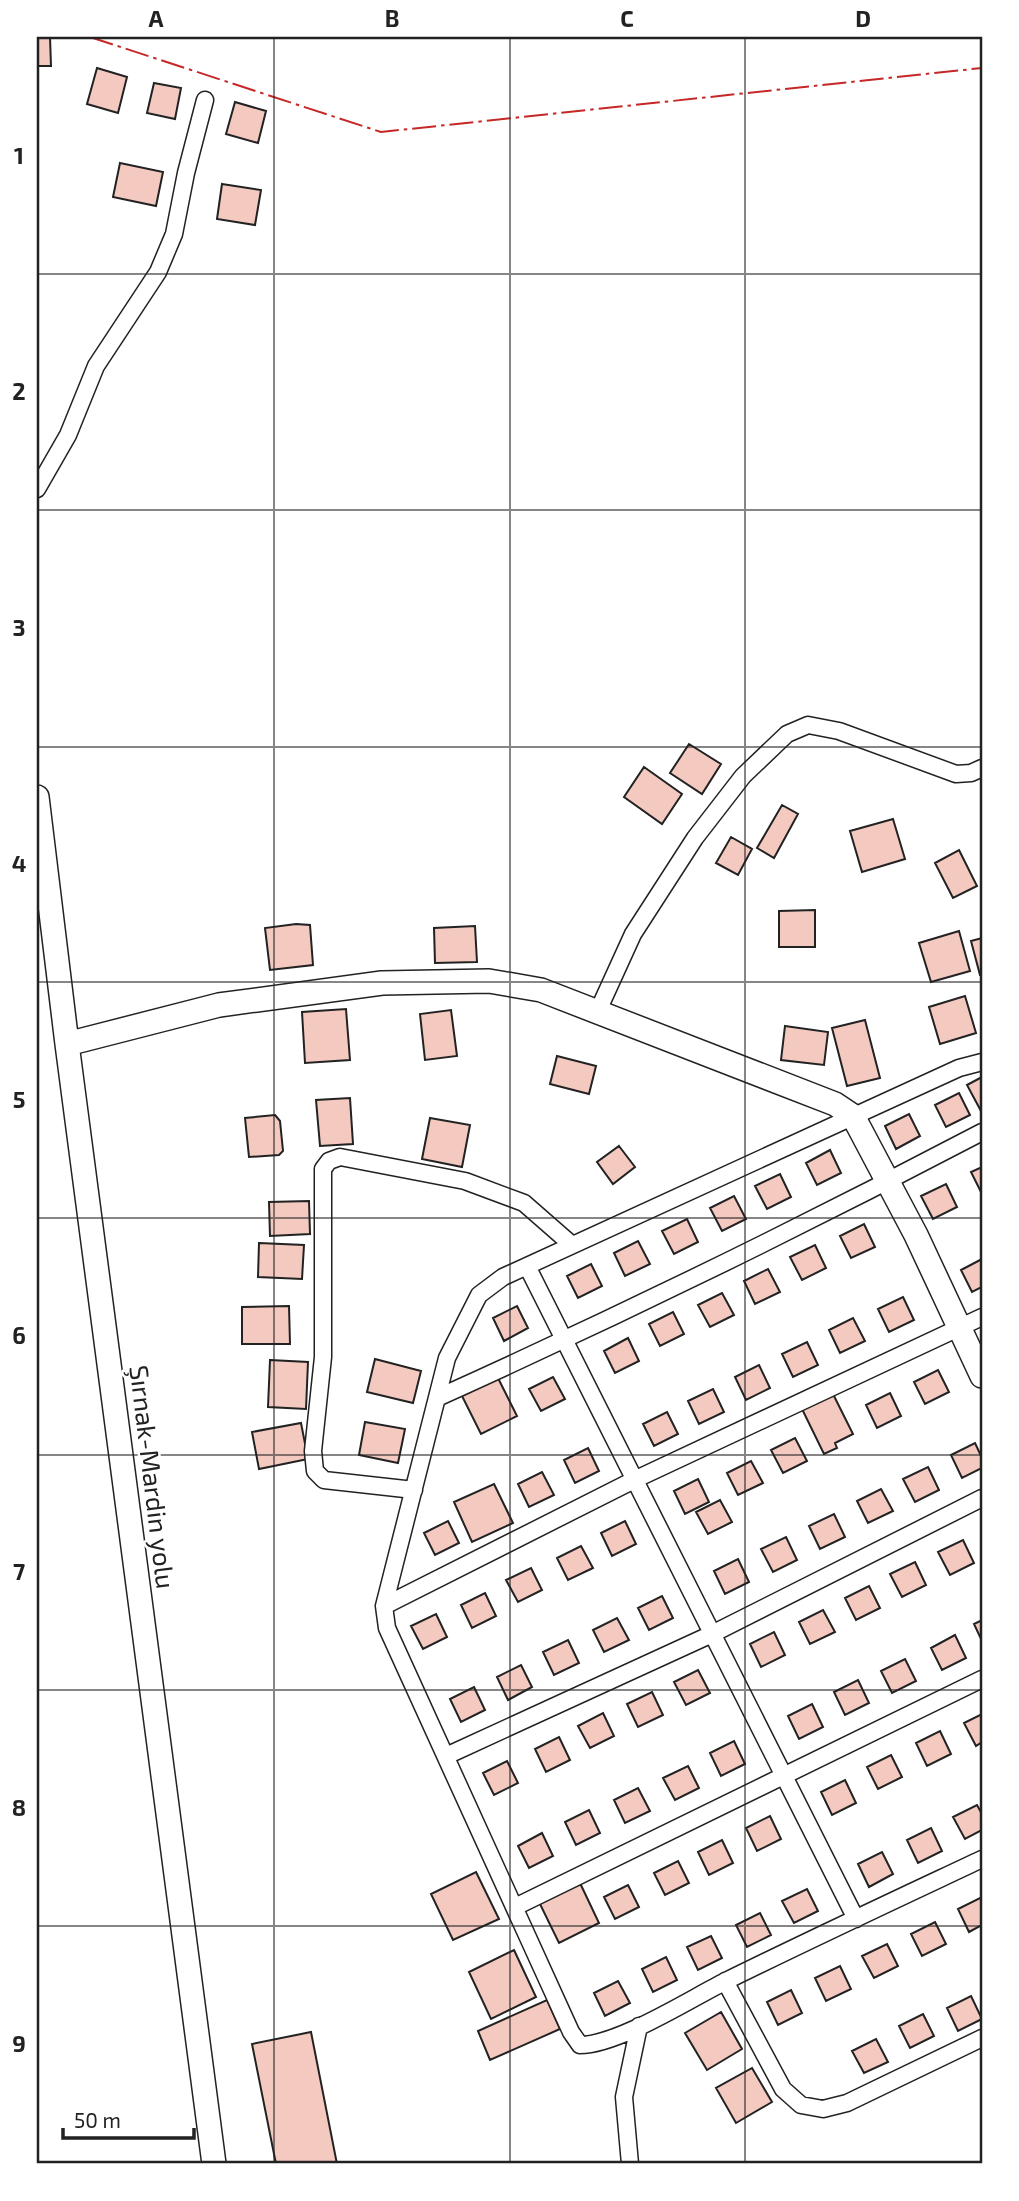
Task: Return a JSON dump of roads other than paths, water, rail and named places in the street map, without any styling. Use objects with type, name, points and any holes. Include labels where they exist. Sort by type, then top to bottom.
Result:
[{"type":"main road","name":"Şırnak-Mardin yolu","points":[[37,797],[214,2164]]},
{"type":"main road","points":[[67,1044],[219,1005],[382,982],[489,981],[541,990],[835,1104],[853,1116],[916,1235],[982,1376]]},
{"type":"street","points":[[37,489],[68,435],[96,366],[158,272],[174,234],[205,100]]},
{"type":"street","points":[[597,1013],[633,934],[695,838],[743,776],[787,734],[808,725],[839,731],[956,774],[971,773],[982,768]]},
{"type":"street","points":[[982,1062],[959,1068],[572,1245],[503,1277],[479,1295],[447,1358],[384,1606],[387,1628],[571,2032],[580,2045],[593,2045],[639,2026],[725,1981],[982,1859]]},
{"type":"street","points":[[437,1398],[565,1341],[888,1182],[982,1132]]},
{"type":"street","points":[[414,1490],[324,1479],[315,1471],[313,1451],[323,1357],[323,1169],[329,1161],[341,1157],[465,1181],[524,1203],[572,1245]]},
{"type":"street","points":[[527,1266],[856,1919]]},
{"type":"street","points":[[384,1606],[634,1480],[982,1317]]},
{"type":"street","points":[[446,1756],[712,1634],[982,1497]]},
{"type":"street","points":[[515,1907],[982,1679]]},
{"type":"street","points":[[725,1981],[783,2089],[801,2105],[823,2109],[848,2103],[982,2038]]},
{"type":"street","points":[[630,2164],[624,2097],[639,2026]]}]
